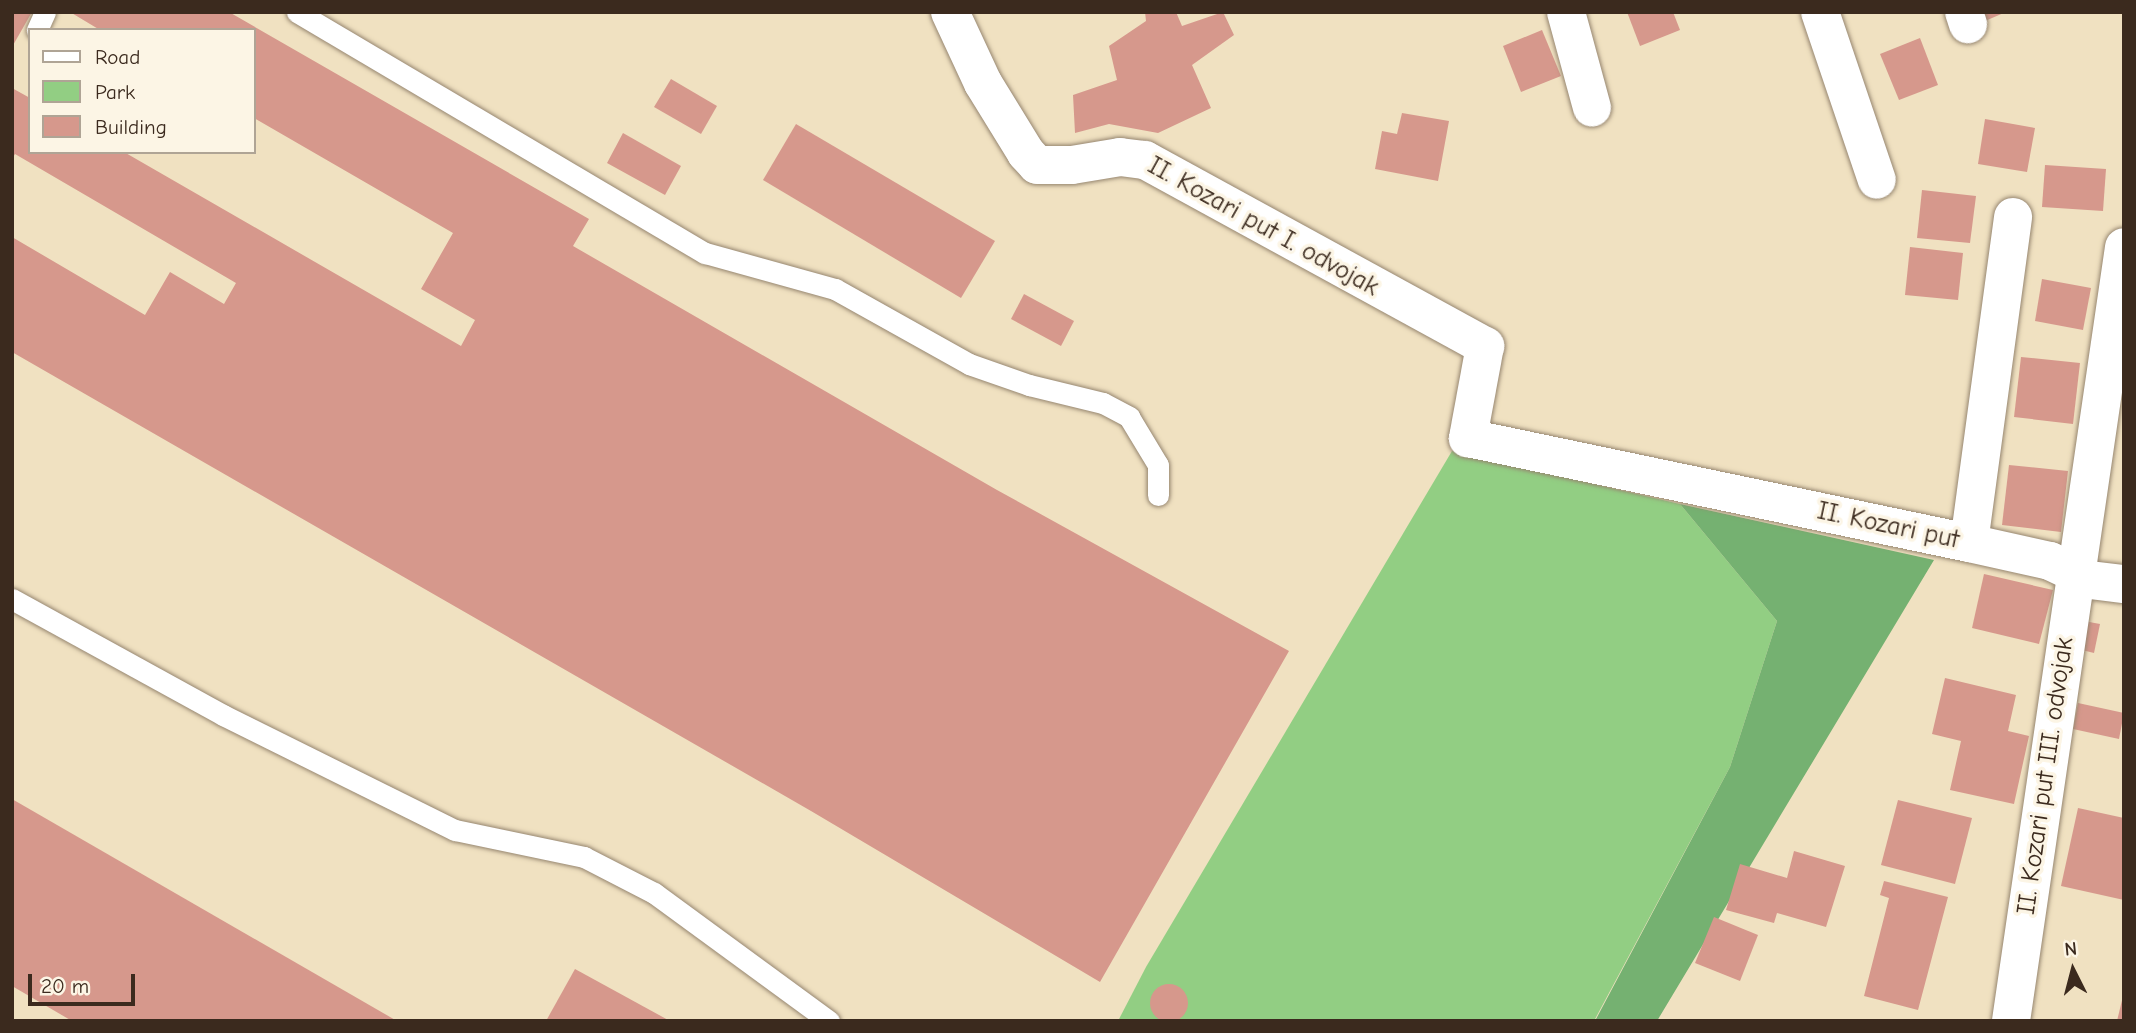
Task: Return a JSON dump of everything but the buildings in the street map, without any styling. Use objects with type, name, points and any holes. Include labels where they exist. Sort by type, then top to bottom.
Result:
[{"type":"street","name":"II. Kozari put I. odvojak","points":[[950,12],[983,83],[1026,153],[1037,165],[1072,165],[1120,157],[1145,160],[1485,346]]},
{"type":"street","points":[[1566,12],[1592,107]]},
{"type":"street","points":[[1820,12],[1877,180]]},
{"type":"street","points":[[1969,543],[2013,217]]},
{"type":"street","points":[[2075,573],[2124,247]]},
{"type":"street","name":"II. Kozari put","points":[[1485,346],[1468,438],[2050,561],[2090,580],[2124,584]]},
{"type":"street","name":"II. Kozari put III. odvojak","points":[[2011,1021],[2075,573]]},
{"type":"lane","points":[[38,28],[45,12]]},
{"type":"lane","points":[[297,12],[705,253],[835,289],[969,364],[1029,385],[1102,403],[1129,417],[1158,465],[1158,495]]},
{"type":"lane","points":[[12,599],[223,715],[455,830],[584,856],[654,893],[829,1021]]},
{"type":"green space","points":[[1452,451],[1680,504],[1777,621],[1730,767],[1594,1021],[1118,1021],[1146,967]]},
{"type":"green space","points":[[1680,504],[1934,560],[1657,1021],[1595,1021],[1730,767],[1777,621]]}]
